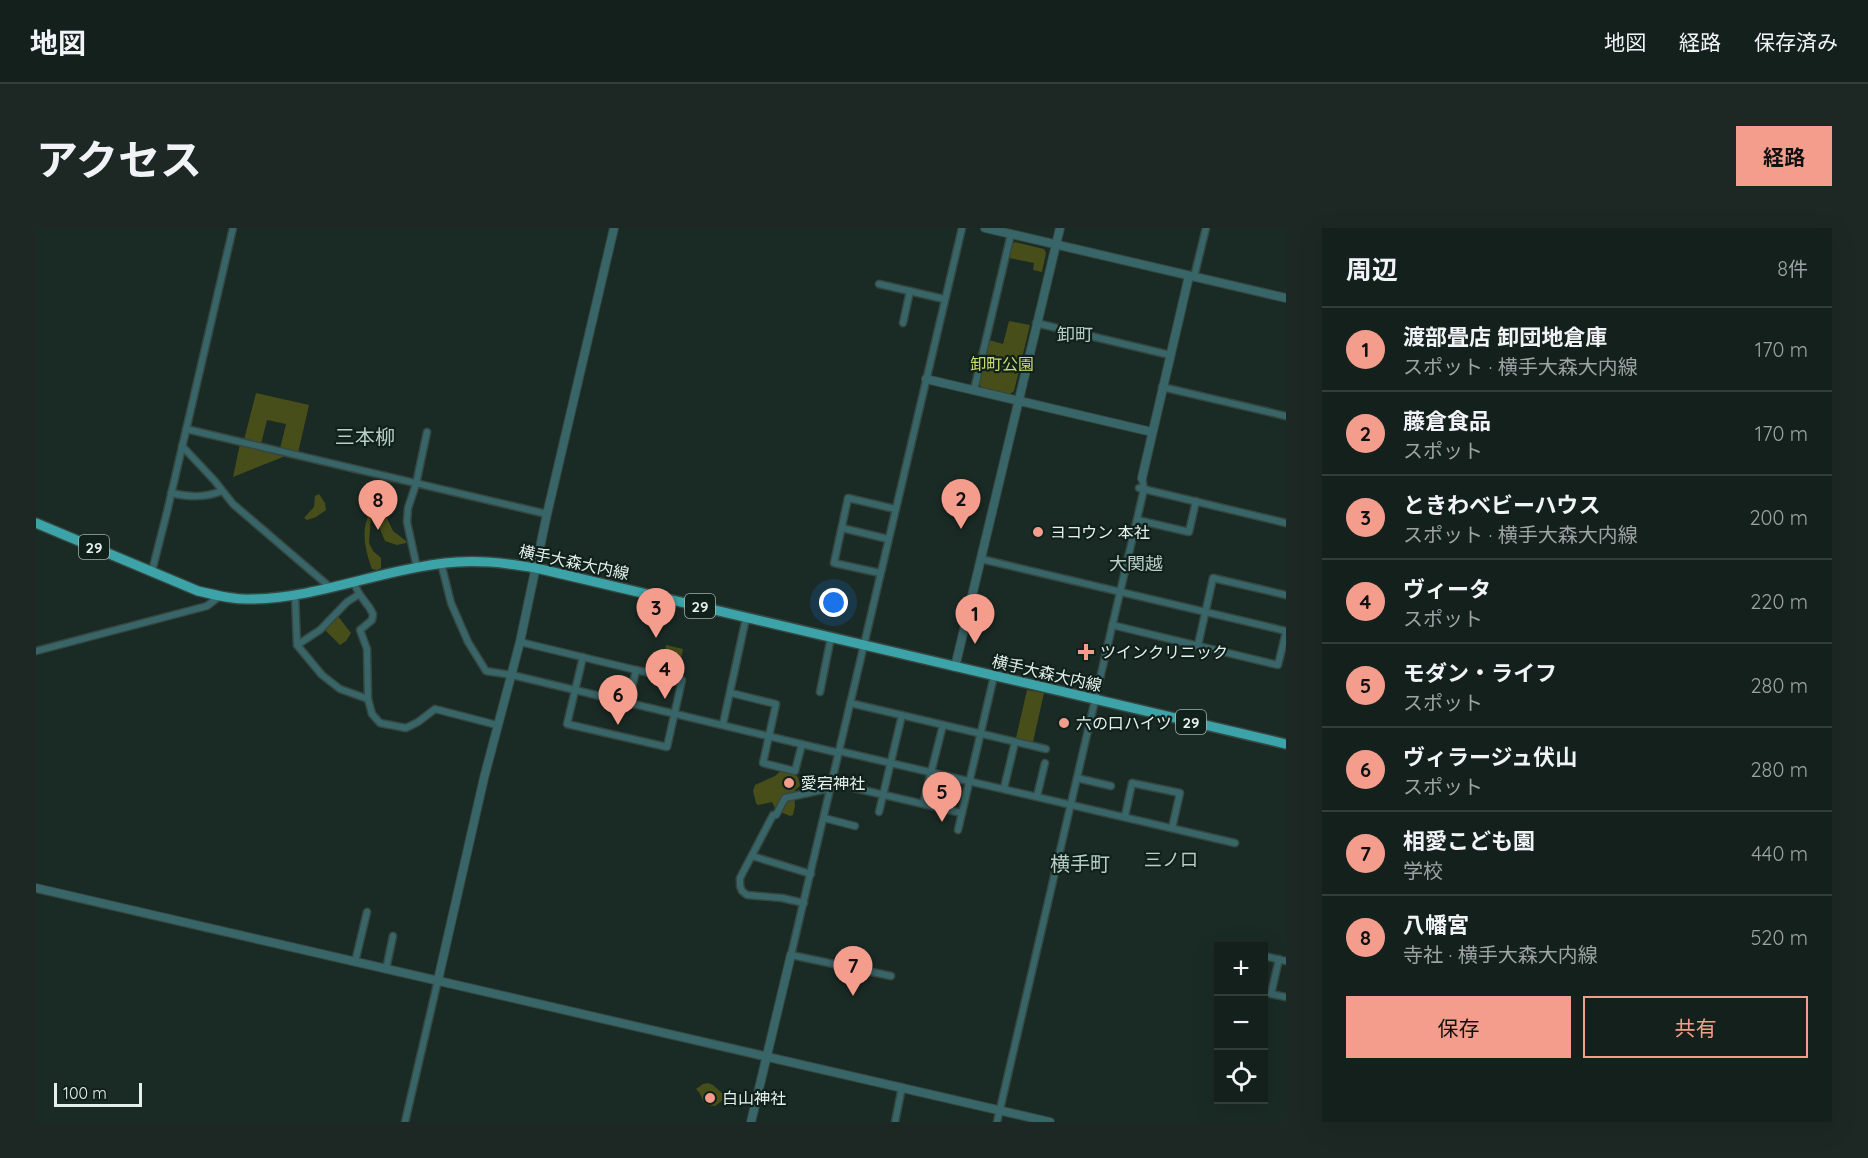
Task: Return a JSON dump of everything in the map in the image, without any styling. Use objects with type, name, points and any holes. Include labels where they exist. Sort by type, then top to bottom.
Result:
[{"type":"main road","name":"横手大森大内線","points":[[36,523],[198,591],[254,600],[331,588],[441,563],[478,560],[536,568],[1286,744]]},
{"type":"street","points":[[152,571],[233,228]]},
{"type":"street","points":[[405,1122],[497,725],[520,642],[547,514],[614,228]]},
{"type":"street","points":[[751,1122],[962,228]]},
{"type":"street","points":[[986,228],[1286,298]]},
{"type":"street","points":[[955,667],[1059,228]]},
{"type":"street","points":[[996,1122],[1137,520],[1142,478],[1162,387],[1206,228]]},
{"type":"street","points":[[974,390],[1011,234]]},
{"type":"street","points":[[879,284],[944,299]]},
{"type":"street","points":[[903,323],[910,291]]},
{"type":"street","points":[[1036,324],[1170,355]]},
{"type":"street","points":[[926,379],[1152,432]]},
{"type":"street","points":[[1162,387],[1286,416]]},
{"type":"street","points":[[186,429],[547,514]]},
{"type":"street","points":[[417,568],[407,522],[408,508],[416,484],[427,432]]},
{"type":"street","points":[[182,446],[233,504],[331,588]]},
{"type":"street","points":[[1142,488],[1286,523]]},
{"type":"street","points":[[171,493],[194,497],[213,495],[222,491]]},
{"type":"street","points":[[880,573],[834,563],[848,498],[896,509]]},
{"type":"street","points":[[1137,520],[1189,532],[1196,501]]},
{"type":"street","points":[[842,528],[888,539]]},
{"type":"street","points":[[981,559],[1286,631],[1278,664],[1112,625]]},
{"type":"street","points":[[441,563],[447,594],[468,642],[486,671],[512,675],[802,744],[970,780],[1235,843]]},
{"type":"street","points":[[1198,645],[1213,578],[1286,596]]},
{"type":"street","points":[[354,582],[358,595],[368,604],[373,614],[372,620],[360,630],[367,649],[368,699],[372,714],[380,723],[406,728],[435,709],[497,725]]},
{"type":"street","points":[[295,594],[297,645],[322,675],[340,689],[368,699]]},
{"type":"street","points":[[297,645],[320,630],[347,602],[358,595]]},
{"type":"street","points":[[36,651],[207,606],[220,596]]},
{"type":"street","points":[[723,724],[747,618]]},
{"type":"street","points":[[820,692],[831,637]]},
{"type":"street","points":[[520,642],[682,680],[667,747],[567,724],[583,657]]},
{"type":"street","points":[[629,702],[636,670]]},
{"type":"street","points":[[958,830],[994,676]]},
{"type":"street","points":[[731,693],[776,704],[763,763],[795,771],[802,744]]},
{"type":"street","points":[[850,703],[1046,749]]},
{"type":"street","points":[[879,812],[902,715]]},
{"type":"street","points":[[923,804],[943,725]]},
{"type":"street","points":[[1004,788],[1015,742]]},
{"type":"street","points":[[1037,796],[1045,764]]},
{"type":"street","points":[[1077,778],[1111,786]]},
{"type":"street","points":[[1125,816],[1132,783],[1180,794],[1172,828]]},
{"type":"street","points":[[804,903],[782,898],[747,895],[742,891],[740,878],[773,815],[776,816],[785,798],[831,788]]},
{"type":"street","points":[[854,788],[962,813]]},
{"type":"street","points":[[824,818],[855,826]]},
{"type":"street","points":[[752,856],[811,874]]},
{"type":"street","points":[[36,888],[1050,1122]]},
{"type":"street","points":[[355,962],[367,912]]},
{"type":"street","points":[[386,969],[393,936]]},
{"type":"street","points":[[791,955],[891,976]]},
{"type":"street","points":[[1268,957],[1283,960],[1271,994],[1286,997]]},
{"type":"street","points":[[895,1122],[902,1088]]},
{"type":"green space","points":[[1015,242],[1044,249],[1046,253],[1042,272],[1033,270],[1034,263],[1009,258]]},
{"type":"green space","name":"卸町公園","points":[[1009,321],[1030,325],[1014,391],[1010,394],[981,387],[979,383],[989,340],[1003,344]]},
{"type":"green space","points":[[256,393],[309,405],[298,453],[280,449],[286,424],[267,420],[261,444],[244,440]]},
{"type":"green space","points":[[240,444],[284,455],[233,477]]},
{"type":"green space","points":[[319,494],[325,503],[326,510],[307,520],[304,518],[314,507],[315,496]]},
{"type":"green space","points":[[379,511],[385,514],[393,531],[406,543],[397,545],[385,541],[376,514]]},
{"type":"green space","points":[[371,515],[369,543],[373,551],[381,558],[381,568],[377,570],[372,569],[365,543],[366,523]]},
{"type":"green space","points":[[337,615],[351,633],[340,645],[324,629]]},
{"type":"green space","points":[[666,645],[683,649],[681,660],[664,656]]},
{"type":"green space","points":[[1027,690],[1044,693],[1033,742],[1016,738]]},
{"type":"green space","points":[[783,769],[795,774],[800,786],[794,791],[795,806],[793,815],[790,816],[776,810],[772,802],[758,805],[753,791],[755,785],[775,776]]},
{"type":"green space","points":[[708,1083],[723,1094],[723,1100],[715,1106],[704,1102],[696,1089]]},
{"type":"place","name":"藤倉食品","points":[[961,529]]},
{"type":"place","name":"八幡宮","points":[[378,530]]},
{"type":"place","name":"ヨコウン 本社","points":[[1038,532]]},
{"type":"place","name":"ときわベビーハウス","points":[[656,638]]},
{"type":"place","name":"渡部畳店 卸団地倉庫","points":[[975,644]]},
{"type":"place","name":"ツインクリニック","points":[[1086,652]]},
{"type":"place","name":"ヴィータ","points":[[665,699]]},
{"type":"place","name":"六の口ハイツ","points":[[1064,723]]},
{"type":"place","name":"ヴィラージュ伏山","points":[[618,725]]},
{"type":"place","name":"愛宕神社","points":[[789,783]]},
{"type":"place","name":"モダン・ライフ","points":[[942,822]]},
{"type":"place","name":"相愛こども園","points":[[853,996]]},
{"type":"place","name":"白山神社","points":[[710,1098]]},
{"type":"district","name":"卸町","points":[[1075,334]]},
{"type":"district","name":"三本柳","points":[[365,436]]},
{"type":"district","name":"大関越","points":[[1136,563]]},
{"type":"district","name":"三ノ口","points":[[1171,859]]},
{"type":"district","name":"横手町","points":[[1080,863]]}]
